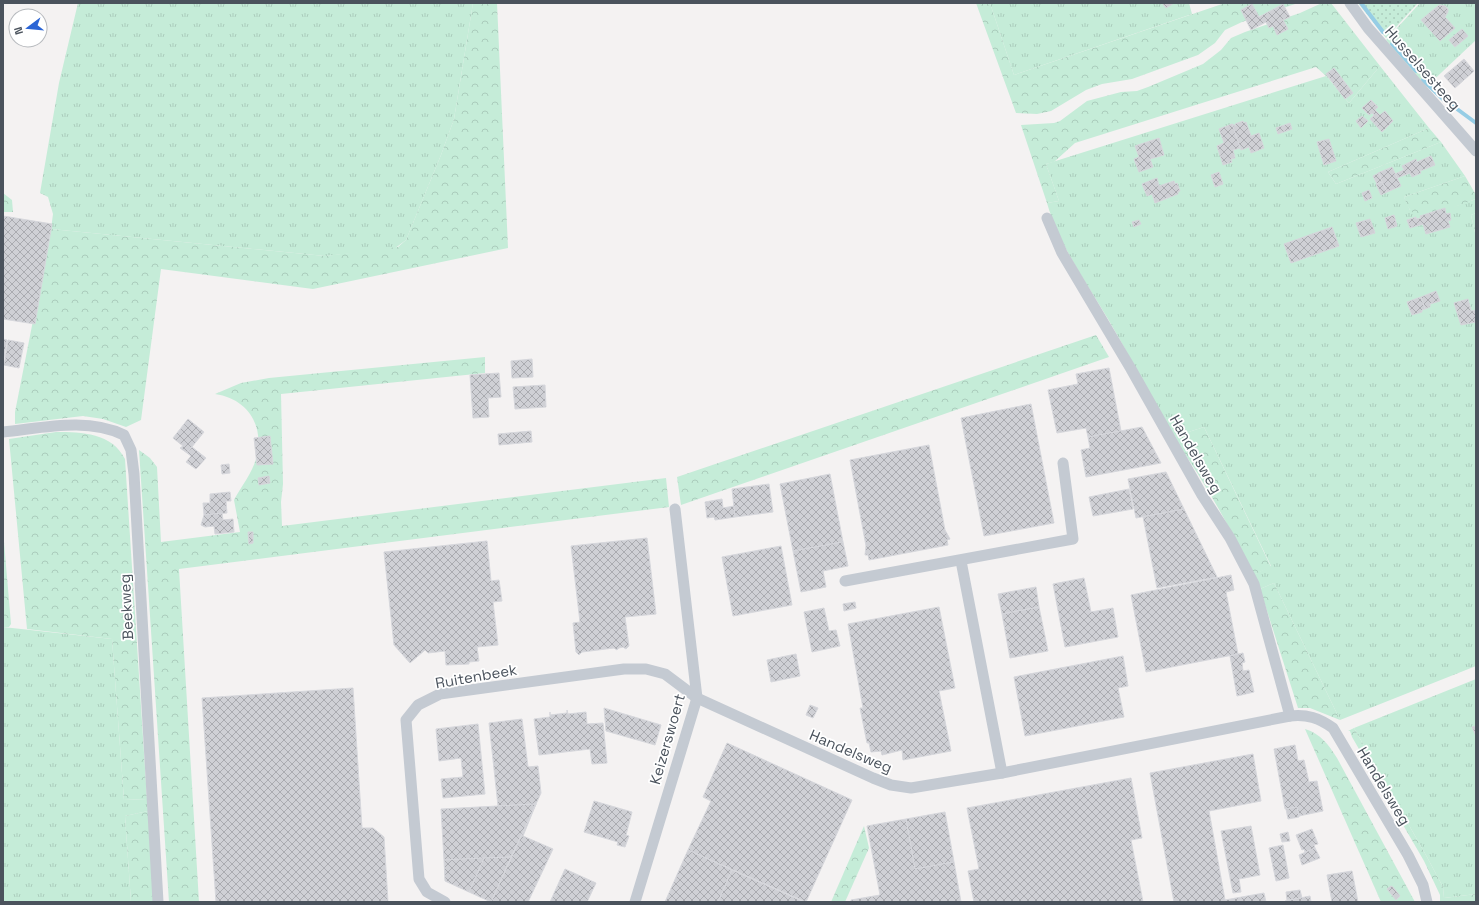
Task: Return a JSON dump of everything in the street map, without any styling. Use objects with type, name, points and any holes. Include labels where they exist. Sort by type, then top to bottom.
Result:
[{"type":"street","name":"Husselsesteeg","points":[[1350,3],[1373,34],[1476,151]]},
{"type":"street","name":"Handelsweg","points":[[1047,218],[1062,253],[1131,369],[1202,495],[1230,538],[1254,584],[1290,716]]},
{"type":"street","name":"Beekweg","points":[[3,432],[86,424],[110,428],[124,435],[131,450],[134,474],[158,902]]},
{"type":"street","points":[[845,582],[1073,539],[1063,463]]},
{"type":"street","name":"Keizerswoert","points":[[635,902],[697,698],[675,509]]},
{"type":"street","points":[[961,561],[1002,772]]},
{"type":"street","name":"Ruitenbeek","points":[[445,902],[427,892],[419,879],[406,720],[418,705],[440,694],[624,669],[646,669],[665,674],[697,698]]},
{"type":"street","name":"Handelsweg","points":[[697,698],[872,778],[891,785],[911,788],[1002,772],[1290,716],[1311,716],[1323,721],[1333,728],[1408,854],[1423,885],[1427,902]]},
{"type":"green space","points":[[78,3],[473,3],[454,119],[406,240],[394,249],[325,256],[51,229],[53,214],[48,197],[40,193],[59,83]]},
{"type":"green space","points":[[473,3],[497,3],[508,248],[313,289],[161,269],[141,420],[126,427],[103,419],[83,416],[15,424],[15,412],[51,229],[325,256],[398,247],[406,240],[454,119]]},
{"type":"green space","points":[[976,3],[990,3],[1014,75],[1225,3],[1298,3],[1242,22],[1225,30],[1215,43],[1198,55],[1132,79],[1102,84],[1086,90],[1051,111],[1037,114],[1016,113]]},
{"type":"green space","points":[[990,3],[1189,3],[1192,14],[1014,75]]},
{"type":"green space","points":[[1322,3],[1331,3],[1380,66],[1349,103],[1326,76],[1316,67],[1075,143],[1054,162],[1046,164],[1059,201],[1047,203],[1021,125],[1054,123],[1060,121],[1087,101],[1121,92],[1137,91],[1148,87],[1203,64],[1221,50],[1231,38],[1300,13]]},
{"type":"green space","points":[[1358,3],[1418,3],[1386,38]]},
{"type":"green space","points":[[1420,3],[1476,3],[1476,40],[1425,88],[1386,40]]},
{"type":"green space","points":[[1380,66],[1429,128],[1328,172],[1336,184],[1441,142],[1465,176],[1404,197],[1410,210],[1456,206],[1476,199],[1476,213],[1471,215],[1476,237],[1476,666],[1340,720],[1274,583],[1260,589],[1253,575],[1271,566],[1204,427],[1173,437],[1133,363],[1058,234],[1047,203],[1059,201],[1046,164],[1326,76],[1349,103]]},
{"type":"green space","points":[[1429,128],[1441,142],[1336,184],[1328,172]]},
{"type":"green space","points":[[1465,176],[1476,195],[1476,199],[1463,204],[1445,210],[1420,214],[1414,213],[1411,210],[1404,197]]},
{"type":"green space","points":[[3,193],[12,200],[13,212],[3,212]]},
{"type":"green space","points":[[1476,213],[1476,237],[1471,215]]},
{"type":"green space","points":[[1096,335],[1109,357],[681,505],[677,477]]},
{"type":"green space","points":[[485,357],[485,373],[281,394],[283,484],[281,502],[282,526],[666,478],[669,507],[179,569],[199,902],[169,902],[139,450],[150,458],[157,467],[161,542],[240,532],[234,500],[249,475],[256,459],[258,436],[252,416],[245,408],[227,397],[215,394],[241,383],[269,378]]},
{"type":"green space","points":[[1204,427],[1271,567],[1253,575],[1216,504],[1173,437]]},
{"type":"green space","points":[[56,432],[86,434],[104,439],[119,450],[125,459],[147,799],[124,800],[112,639],[27,629],[9,439]]},
{"type":"green space","points":[[3,530],[11,624],[9,627],[3,627]]},
{"type":"green space","points":[[1274,583],[1340,720],[1310,708],[1298,708],[1260,589]]},
{"type":"green space","points":[[3,627],[112,639],[124,800],[147,799],[148,811],[125,816],[131,902],[3,902]]},
{"type":"green space","points":[[1476,679],[1476,894],[1444,898],[1443,887],[1354,728]]},
{"type":"green space","points":[[1354,728],[1443,887],[1444,898],[1476,894],[1476,902],[1440,902],[1440,895],[1424,861],[1352,737],[1350,731],[1348,731]]},
{"type":"green space","points":[[1305,729],[1311,731],[1324,740],[1337,758],[1415,902],[1381,902]]},
{"type":"green space","points":[[148,811],[154,902],[131,902],[125,816]]},
{"type":"green space","points":[[864,826],[869,848],[845,902],[831,902]]},
{"type":"building","points":[[1162,3],[1174,3],[1166,8]]},
{"type":"building","points":[[1252,4],[1259,17],[1283,4],[1290,17],[1283,20],[1288,29],[1277,35],[1273,26],[1269,28],[1266,22],[1251,30],[1241,10]]},
{"type":"building","points":[[1439,5],[1445,6],[1448,9],[1445,17],[1455,28],[1440,41],[1421,20]]},
{"type":"building","points":[[1462,29],[1468,36],[1455,47],[1449,40]]},
{"type":"building","points":[[1464,59],[1474,71],[1455,88],[1444,76]]},
{"type":"building","points":[[1334,68],[1353,93],[1345,99],[1326,74]]},
{"type":"building","points":[[1371,100],[1378,107],[1375,110],[1380,115],[1385,111],[1393,121],[1382,132],[1370,119],[1374,115],[1372,113],[1369,115],[1362,108]]},
{"type":"building","points":[[1362,116],[1368,121],[1361,128],[1356,121]]},
{"type":"building","points":[[1243,121],[1244,123],[1246,122],[1251,136],[1259,133],[1264,148],[1251,153],[1249,147],[1241,150],[1232,124],[1236,126],[1235,124]]},
{"type":"building","points":[[1290,123],[1292,129],[1278,134],[1276,128]]},
{"type":"building","points":[[1232,124],[1240,148],[1233,150],[1235,158],[1231,159],[1232,162],[1223,165],[1217,146],[1224,143],[1219,129]]},
{"type":"building","points":[[1159,138],[1164,155],[1150,159],[1153,167],[1139,172],[1134,159],[1139,157],[1135,146]]},
{"type":"building","points":[[1329,139],[1336,161],[1324,165],[1317,142]]},
{"type":"building","points":[[1431,156],[1435,165],[1420,171],[1421,173],[1412,177],[1410,173],[1397,178],[1395,174],[1404,170],[1402,166],[1416,159],[1417,162]]},
{"type":"building","points":[[1392,167],[1401,186],[1387,192],[1378,173]]},
{"type":"building","points":[[1219,172],[1223,184],[1215,187],[1211,175]]},
{"type":"building","points":[[1379,173],[1382,182],[1377,184],[1373,176]]},
{"type":"building","points":[[1157,178],[1159,186],[1174,181],[1175,184],[1177,183],[1180,191],[1178,194],[1155,203],[1152,194],[1147,196],[1142,184]]},
{"type":"building","points":[[1382,182],[1387,192],[1381,195],[1376,184]]},
{"type":"building","points":[[1369,190],[1372,198],[1365,201],[1362,193]]},
{"type":"building","points":[[1445,208],[1446,214],[1450,213],[1451,220],[1448,221],[1450,227],[1426,234],[1423,224],[1410,228],[1407,220],[1416,217],[1416,219],[1421,218],[1420,216]]},
{"type":"building","points":[[1394,215],[1397,226],[1388,229],[1385,218]]},
{"type":"building","points":[[3,216],[52,224],[35,324],[3,319]]},
{"type":"building","points":[[1370,219],[1375,233],[1361,237],[1356,223]]},
{"type":"building","points":[[1139,220],[1141,224],[1134,227],[1132,222]]},
{"type":"building","points":[[1332,227],[1339,246],[1291,263],[1284,244]]},
{"type":"building","points":[[1436,291],[1440,301],[1430,304],[1430,307],[1425,309],[1421,297]]},
{"type":"building","points":[[1421,297],[1425,309],[1422,310],[1422,312],[1412,315],[1407,302]]},
{"type":"building","points":[[1468,299],[1471,311],[1476,310],[1476,322],[1461,325],[1454,303]]},
{"type":"building","points":[[3,339],[7,340],[3,363]]},
{"type":"building","points":[[8,340],[24,343],[19,368],[4,365]]},
{"type":"building","points":[[532,359],[533,377],[512,378],[511,361]]},
{"type":"building","points":[[1109,368],[1121,431],[1088,437],[1086,428],[1057,433],[1048,390],[1078,384],[1076,374]]},
{"type":"building","points":[[499,373],[501,397],[488,398],[489,417],[473,418],[470,375]]},
{"type":"building","points":[[545,385],[546,407],[515,409],[513,387]]},
{"type":"building","points":[[1031,404],[1054,523],[984,536],[961,418]]},
{"type":"building","points":[[188,419],[204,432],[187,453],[180,448],[183,446],[173,438]]},
{"type":"building","points":[[1142,427],[1161,463],[1086,477],[1081,450],[1090,448],[1088,437]]},
{"type":"building","points":[[531,431],[532,442],[499,445],[498,434]]},
{"type":"building","points":[[270,436],[273,464],[257,465],[254,438]]},
{"type":"building","points":[[929,445],[945,530],[950,539],[947,540],[948,545],[869,560],[868,555],[865,555],[866,546],[850,460]]},
{"type":"building","points":[[192,447],[206,458],[196,469],[186,462],[191,456],[187,453]]},
{"type":"building","points":[[229,464],[230,473],[222,474],[221,465]]},
{"type":"building","points":[[1166,472],[1184,509],[1136,518],[1128,479]]},
{"type":"building","points":[[830,474],[843,542],[793,551],[780,484]]},
{"type":"building","points":[[269,476],[270,483],[259,485],[258,478]]},
{"type":"building","points":[[769,484],[773,512],[735,517],[732,489]]},
{"type":"building","points":[[1129,489],[1133,509],[1093,516],[1089,497]]},
{"type":"building","points":[[230,492],[231,501],[226,501],[227,513],[204,515],[203,503],[210,503],[210,494]]},
{"type":"building","points":[[722,499],[723,508],[734,506],[735,517],[715,520],[714,517],[707,518],[705,502]]},
{"type":"building","points":[[1184,509],[1217,577],[1157,588],[1143,517]]},
{"type":"building","points":[[222,513],[223,520],[233,519],[234,532],[215,534],[214,526],[205,527],[201,525],[204,515]]},
{"type":"building","points":[[248,532],[253,532],[253,543],[249,544]]},
{"type":"building","points":[[647,538],[656,614],[625,617],[629,646],[626,649],[623,647],[617,650],[614,648],[582,652],[579,655],[576,652],[573,623],[580,622],[571,546]]},
{"type":"building","points":[[487,541],[491,581],[499,580],[502,601],[493,602],[498,645],[477,647],[479,661],[469,662],[469,664],[446,665],[445,651],[428,653],[425,650],[410,663],[394,645],[384,552]]},
{"type":"building","points":[[843,542],[848,566],[823,571],[826,587],[801,592],[793,551]]},
{"type":"building","points":[[781,546],[792,605],[733,616],[722,557]]},
{"type":"building","points":[[1231,575],[1234,590],[1226,592],[1238,654],[1146,672],[1131,595]]},
{"type":"building","points":[[1084,578],[1091,612],[1113,608],[1118,637],[1065,647],[1053,584]]},
{"type":"building","points":[[1036,587],[1039,607],[1002,614],[998,594]]},
{"type":"building","points":[[855,602],[856,608],[844,611],[843,604]]},
{"type":"building","points":[[939,607],[955,688],[939,691],[951,751],[903,760],[902,750],[882,755],[881,751],[871,752],[869,743],[867,743],[860,708],[863,708],[848,624]]},
{"type":"building","points":[[1039,607],[1048,651],[1010,658],[1002,614]]},
{"type":"building","points":[[824,608],[829,631],[836,630],[840,646],[812,652],[804,612]]},
{"type":"building","points":[[1243,653],[1245,662],[1242,663],[1243,671],[1249,670],[1254,692],[1237,696],[1230,656]]},
{"type":"building","points":[[796,654],[800,676],[771,682],[767,660]]},
{"type":"building","points":[[1123,656],[1128,686],[1118,688],[1124,717],[1025,736],[1014,677]]},
{"type":"building","points":[[353,688],[362,828],[373,828],[384,837],[388,902],[216,902],[202,698]]},
{"type":"building","points":[[810,705],[818,708],[813,718],[806,715]]},
{"type":"building","points":[[604,708],[661,725],[655,745],[606,731]]},
{"type":"building","points":[[567,710],[568,714],[586,712],[587,724],[603,723],[607,763],[592,764],[590,749],[539,755],[534,719],[550,717],[550,715],[567,713]]},
{"type":"building","points":[[522,719],[528,767],[538,766],[541,793],[536,804],[498,806],[489,723]]},
{"type":"building","points":[[478,724],[485,794],[443,798],[441,779],[463,777],[461,758],[439,761],[436,729]]},
{"type":"building","points":[[1476,726],[1476,736],[1472,727]]},
{"type":"building","points":[[727,743],[852,800],[806,902],[688,850],[711,801],[703,797]]},
{"type":"building","points":[[1295,745],[1298,761],[1304,760],[1309,782],[1317,781],[1323,811],[1299,816],[1297,807],[1285,809],[1274,749]]},
{"type":"building","points":[[1253,754],[1261,801],[1209,811],[1225,900],[1264,893],[1266,902],[1174,902],[1150,773]]},
{"type":"building","points":[[1131,778],[1142,838],[1131,840],[1143,902],[974,902],[968,871],[979,869],[967,808]]},
{"type":"building","points":[[594,801],[632,812],[626,835],[629,836],[625,847],[617,845],[618,842],[584,832]]},
{"type":"building","points":[[536,804],[511,857],[444,860],[441,809]]},
{"type":"building","points":[[536,804],[523,836],[553,849],[528,902],[491,902]]},
{"type":"building","points":[[1297,807],[1299,817],[1288,819],[1286,809]]},
{"type":"building","points":[[945,812],[954,862],[915,869],[906,819]]},
{"type":"building","points":[[906,819],[915,869],[954,862],[961,902],[851,902],[851,900],[880,895],[867,826]]},
{"type":"building","points":[[1251,826],[1260,875],[1239,879],[1241,892],[1233,893],[1221,831]]},
{"type":"building","points":[[1312,829],[1318,844],[1314,845],[1315,848],[1305,852],[1304,849],[1302,850],[1296,835]]},
{"type":"building","points":[[1288,832],[1290,841],[1282,842],[1280,834]]},
{"type":"building","points":[[1283,845],[1289,878],[1276,881],[1269,848]]},
{"type":"building","points":[[1315,848],[1320,858],[1302,865],[1299,855]]},
{"type":"building","points":[[688,850],[732,870],[718,902],[665,902]]},
{"type":"building","points":[[511,857],[491,902],[469,892],[484,858]]},
{"type":"building","points":[[484,858],[469,892],[445,881],[444,860]]},
{"type":"building","points":[[565,869],[596,883],[587,902],[550,902]]},
{"type":"building","points":[[732,870],[804,902],[718,902]]},
{"type":"building","points":[[1352,871],[1358,902],[1332,902],[1327,875]]},
{"type":"building","points":[[1391,886],[1400,896],[1396,900],[1387,889]]},
{"type":"building","points":[[1300,890],[1302,898],[1287,900],[1286,892]]},
{"type":"building","points":[[1310,896],[1311,902],[1285,902],[1285,901]]},
{"type":"waterway","points":[[1361,3],[1383,32]]},
{"type":"waterway","points":[[1392,44],[1416,71]]},
{"type":"waterway","points":[[1423,80],[1444,100]]},
{"type":"waterway","points":[[1453,106],[1476,123]]}]
